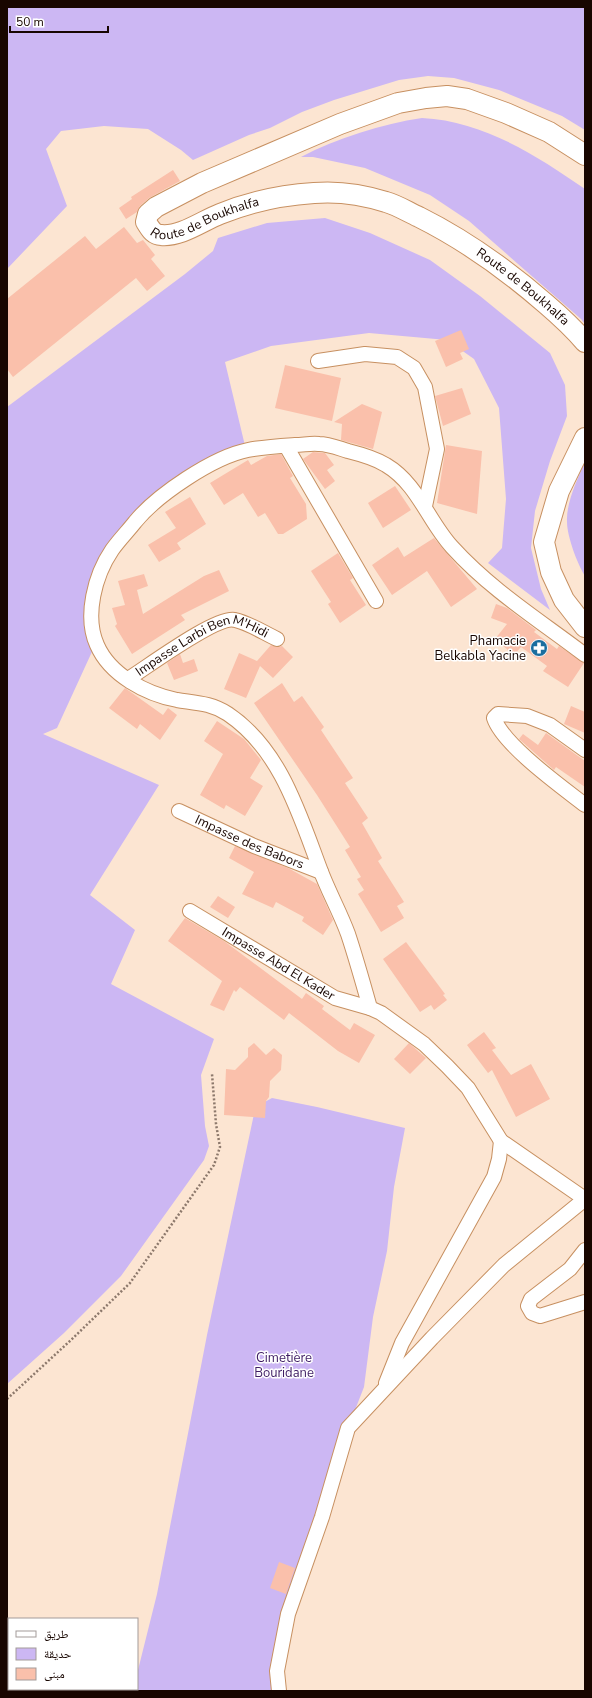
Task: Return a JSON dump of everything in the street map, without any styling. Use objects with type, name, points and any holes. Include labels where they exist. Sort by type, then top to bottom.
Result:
[{"type":"main road","name":"Route de Boukhalfa","points":[[585,155],[549,132],[506,113],[467,99],[447,96],[426,98],[398,103],[340,124],[202,183],[156,207],[148,214],[146,222],[151,231],[160,236],[174,234],[240,207],[290,196],[316,193],[364,196],[388,202],[451,235],[474,249],[518,280],[576,331],[585,342]]},
{"type":"main road","points":[[585,438],[559,491],[544,542],[551,572],[564,600],[585,627]]},
{"type":"street","points":[[318,361],[365,354],[397,357],[414,368],[426,387],[437,449],[425,506]]},
{"type":"street","points":[[370,1008],[347,932],[321,872],[303,821],[284,781],[265,747],[228,714],[202,702],[176,699],[144,689],[128,679],[107,662],[96,643],[92,619],[93,596],[100,574],[111,551],[140,516],[180,482],[213,463],[246,450],[319,444],[358,453],[384,463],[406,479],[450,545],[478,573],[524,612],[585,655]]},
{"type":"street","points":[[286,446],[376,601]]},
{"type":"street","name":"Impasse Larbi Ben M'Hidi","points":[[128,679],[205,629],[224,620],[234,619],[277,639]]},
{"type":"street","points":[[585,750],[550,725],[527,716],[498,714],[494,718],[508,740],[552,779],[585,805]]},
{"type":"street","name":"Impasse des Babors","points":[[179,811],[254,846],[321,872]]},
{"type":"street","name":"Impasse Abd El Kader","points":[[190,911],[335,998],[370,1008],[380,1013],[424,1044],[468,1088],[501,1140]]},
{"type":"street","points":[[280,1691],[277,1671],[288,1614],[300,1574],[322,1517],[348,1428],[383,1391],[454,1315],[504,1265],[585,1199],[501,1140],[499,1159],[494,1177],[402,1343],[383,1391]]},
{"type":"street","points":[[585,1250],[570,1269],[531,1299],[528,1306],[532,1313],[540,1316],[585,1302]]},
{"type":"path","points":[[7,1399],[130,1283],[214,1165],[220,1147],[216,1124],[212,1074]]},
{"type":"green space","points":[[7,7],[585,7],[585,130],[562,116],[499,90],[454,78],[428,76],[399,80],[334,100],[302,112],[270,128],[249,135],[193,160],[181,150],[148,129],[104,126],[61,131],[46,149],[67,206],[7,269]]},
{"type":"green space","points":[[422,118],[466,126],[508,142],[528,152],[585,189],[585,324],[469,221],[430,195],[365,168],[313,157],[301,157],[329,144],[360,133],[391,124]]},
{"type":"green space","points":[[325,218],[370,233],[430,260],[480,296],[550,353],[565,385],[567,416],[550,461],[535,511],[531,548],[541,589],[550,610],[488,563],[502,548],[506,499],[499,408],[474,359],[447,340],[369,333],[271,346],[225,362],[246,450],[213,463],[140,516],[100,574],[96,643],[57,728],[43,734],[159,785],[90,895],[135,930],[111,984],[214,1039],[201,1075],[205,1126],[209,1146],[204,1160],[121,1276],[64,1333],[7,1384],[7,407],[185,274],[213,251],[218,238],[267,223]]},
{"type":"green space","points":[[585,462],[585,576],[573,549],[567,528],[567,515],[570,499]]},
{"type":"green space","name":"Cimetière Bouridane","points":[[272,1098],[405,1128],[394,1187],[387,1251],[373,1317],[364,1387],[348,1428],[299,1579],[275,1691],[133,1691],[138,1690],[138,1670],[157,1594],[207,1335],[254,1114],[261,1104]]},
{"type":"building","points":[[173,170],[180,181],[149,198],[140,206],[137,212],[126,219],[119,208],[132,199],[131,197]]},
{"type":"building","points":[[124,227],[137,243],[143,240],[155,255],[151,259],[165,276],[147,291],[136,278],[13,377],[7,369],[7,299],[85,236],[96,249]]},
{"type":"building","points":[[461,330],[469,349],[460,353],[463,359],[446,367],[435,341]]},
{"type":"building","points":[[285,365],[341,378],[332,421],[275,408]]},
{"type":"building","points":[[462,388],[471,414],[443,426],[435,396]]},
{"type":"building","points":[[362,404],[382,412],[373,449],[341,440],[342,424],[334,422]]},
{"type":"building","points":[[446,445],[482,451],[477,514],[437,503]]},
{"type":"building","points":[[313,452],[325,453],[334,465],[327,470],[335,481],[325,489],[303,459]]},
{"type":"building","points":[[281,454],[293,476],[290,478],[306,504],[307,519],[283,534],[278,534],[265,513],[258,517],[243,493],[224,505],[210,483],[248,460],[251,465],[267,456]]},
{"type":"building","points":[[395,486],[411,510],[383,528],[368,503]]},
{"type":"building","points":[[190,497],[206,524],[177,543],[181,549],[159,562],[148,545],[176,528],[165,512]]},
{"type":"building","points":[[434,538],[477,589],[451,607],[427,571],[392,595],[372,565],[398,547],[404,557]]},
{"type":"building","points":[[338,553],[353,578],[350,580],[366,605],[340,623],[328,604],[331,602],[311,571]]},
{"type":"building","points":[[219,570],[229,591],[181,615],[185,620],[132,654],[115,626],[117,624],[112,608],[125,605],[118,581],[144,574],[148,586],[137,590],[143,614],[204,576]]},
{"type":"building","points":[[496,604],[507,608],[536,630],[534,632],[557,649],[559,646],[584,663],[568,687],[543,671],[547,666],[521,647],[514,655],[495,639],[507,624],[491,618]]},
{"type":"building","points":[[271,645],[277,647],[282,646],[293,657],[273,678],[260,666],[246,698],[224,689],[239,653],[257,661]]},
{"type":"building","points":[[180,654],[183,663],[194,659],[198,671],[174,680],[167,663]]},
{"type":"building","points":[[282,683],[294,702],[302,696],[324,727],[321,730],[353,778],[345,783],[368,818],[362,823],[382,858],[378,861],[404,902],[397,906],[404,918],[381,932],[358,894],[364,890],[357,879],[361,877],[345,850],[350,847],[317,795],[254,703]]},
{"type":"building","points":[[125,688],[163,715],[168,708],[177,715],[160,740],[140,724],[137,729],[109,708]]},
{"type":"building","points":[[571,706],[585,712],[585,733],[564,724]]},
{"type":"building","points":[[217,721],[244,739],[261,760],[250,778],[263,786],[245,816],[226,805],[224,809],[200,795],[223,754],[204,741]]},
{"type":"building","points":[[546,733],[585,761],[585,787],[556,767],[554,770],[519,739],[523,734],[538,745]]},
{"type":"building","points":[[235,846],[288,868],[317,884],[333,920],[323,935],[302,921],[304,917],[276,902],[273,908],[242,894],[254,872],[229,858]]},
{"type":"building","points":[[218,896],[235,907],[228,918],[210,907]]},
{"type":"building","points":[[185,918],[224,941],[302,999],[306,993],[324,1006],[322,1009],[350,1030],[354,1023],[375,1035],[359,1063],[338,1051],[289,1013],[284,1020],[240,987],[236,992],[234,990],[224,1011],[210,1005],[222,981],[168,941]]},
{"type":"building","points":[[406,942],[445,994],[443,995],[447,1000],[434,1010],[431,1005],[420,1012],[383,959]]},
{"type":"building","points":[[484,1032],[496,1048],[492,1050],[511,1075],[531,1064],[550,1099],[516,1117],[492,1070],[488,1073],[467,1045]]},
{"type":"building","points":[[254,1043],[266,1055],[274,1048],[282,1055],[281,1070],[270,1081],[269,1097],[266,1101],[265,1118],[224,1115],[226,1069],[235,1070],[248,1057],[248,1048]]},
{"type":"building","points":[[409,1043],[426,1058],[410,1074],[394,1059]]},
{"type":"building","points":[[279,1562],[295,1568],[286,1594],[270,1588]]},
{"type":"place","name":"Phamacie Belkabla Yacine","points":[[539,648]]}]
